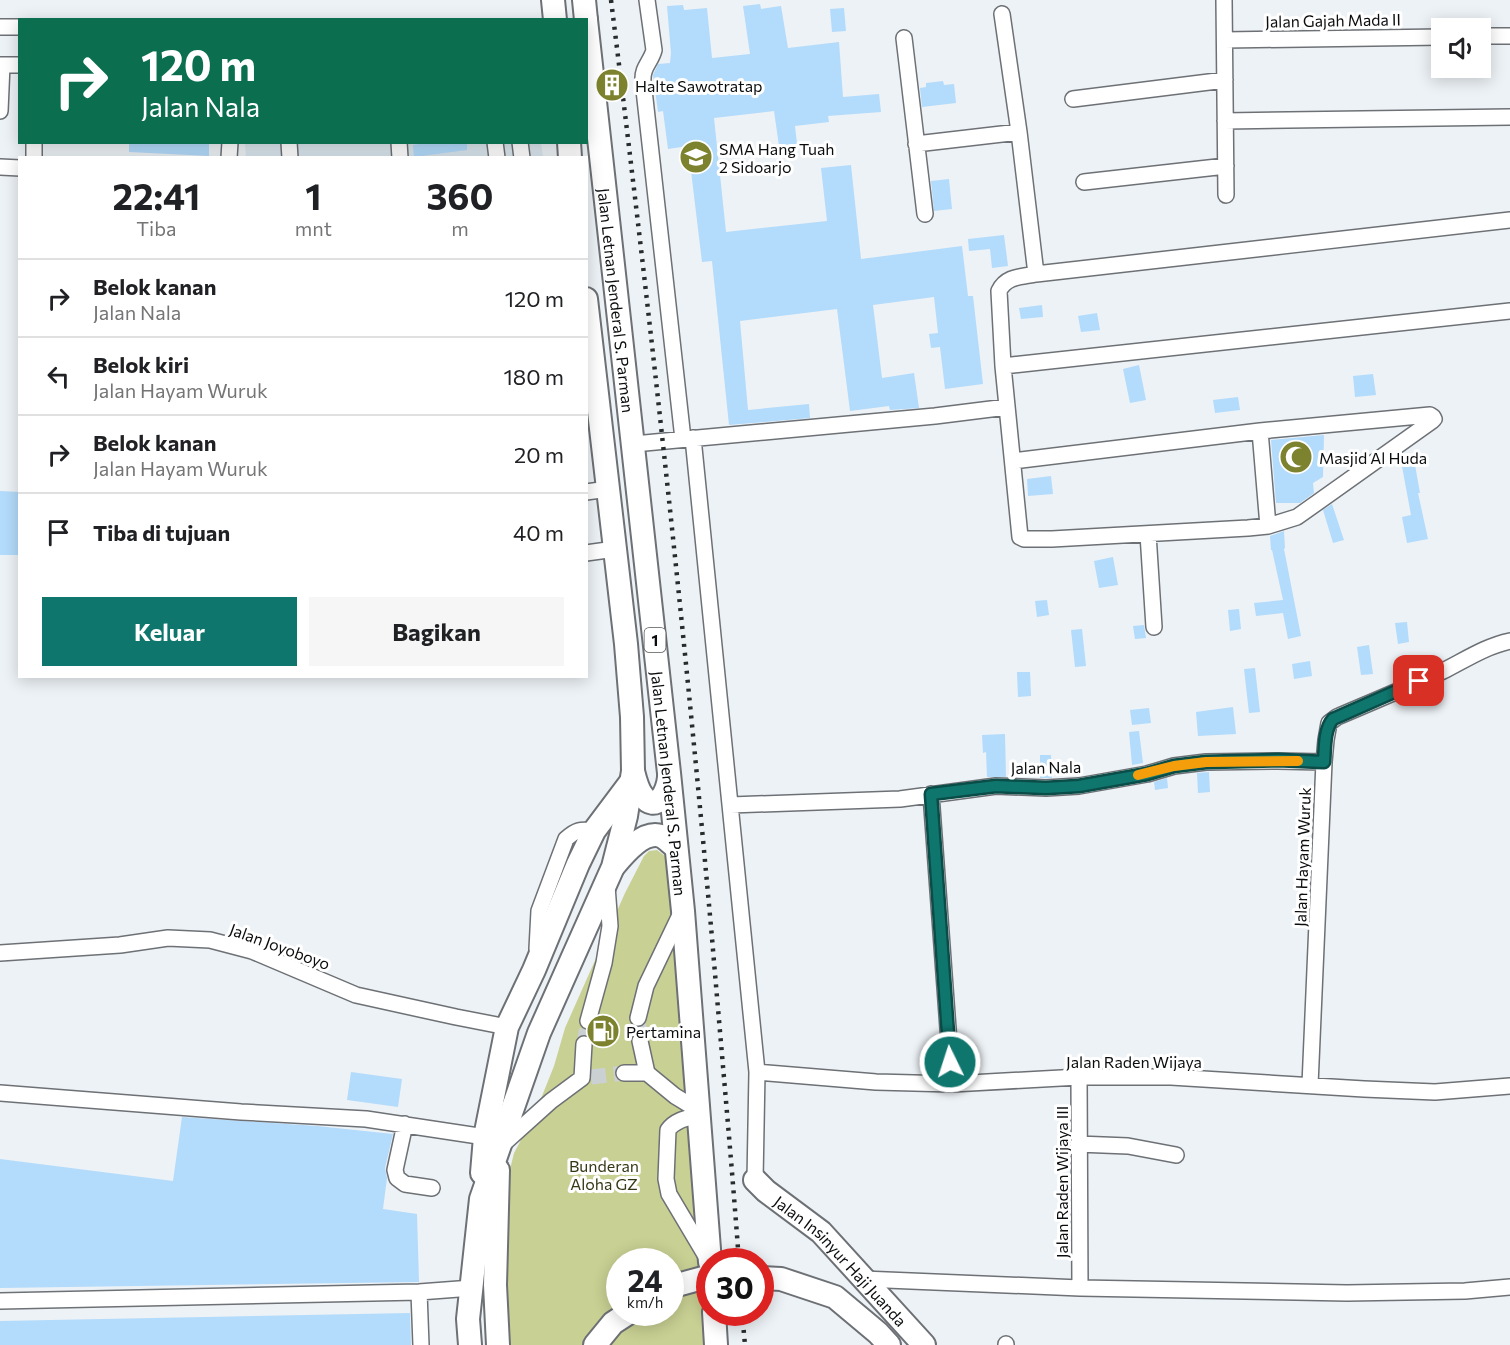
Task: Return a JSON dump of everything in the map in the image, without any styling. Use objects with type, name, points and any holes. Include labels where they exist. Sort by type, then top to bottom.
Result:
[{"type":"highway","name":"Jalan Letnan Jenderal S. Parman","points":[[588,30],[683,911],[709,1248]]},
{"type":"highway","name":"Jalan Letnan Jenderal S. Parman","points":[[470,1345],[464,1289],[475,1247],[481,1199],[492,1143],[609,874],[626,816],[632,776],[632,717],[626,644],[615,549],[597,490],[588,334]]},
{"type":"highway","points":[[498,1345],[492,1143],[507,1027],[594,831],[632,776],[644,798],[655,802],[661,799],[667,790],[669,773]]},
{"type":"highway","points":[[609,874],[633,846],[647,837],[663,836],[676,847]]},
{"type":"highway","name":"Jalan Insinyur Haji Juanda","points":[[755,1180],[766,1191],[821,1232],[924,1345]]},
{"type":"highway","points":[[774,1279],[835,1297],[889,1345]]},
{"type":"highway","points":[[595,1345],[611,1326]]},
{"type":"highway","points":[[715,1326],[716,1345]]},
{"type":"street","points":[[647,0],[654,50],[642,74],[642,81],[688,438],[731,805],[757,1072],[755,1180]]},
{"type":"street","points":[[1224,3],[1226,195]]},
{"type":"street","points":[[1002,14],[1036,274]]},
{"type":"street","points":[[0,27],[18,27]]},
{"type":"street","points":[[1491,36],[1510,36]]},
{"type":"street","name":"Jalan Gajah Mada II","points":[[1225,40],[1431,37]]},
{"type":"street","points":[[904,38],[925,214]]},
{"type":"street","points":[[0,111],[1,65],[18,65]]},
{"type":"street","points":[[1073,99],[1225,80]]},
{"type":"street","points":[[1225,121],[1510,117]]},
{"type":"street","points":[[916,144],[1019,132]]},
{"type":"street","points":[[1084,182],[1226,166]]},
{"type":"street","points":[[0,167],[18,168]]},
{"type":"street","points":[[1013,460],[1260,431],[1430,415],[1433,417],[1434,419],[1297,517],[1268,526],[1248,528],[1024,539],[1020,537],[1004,366],[999,291],[1002,284],[1007,280],[1036,274],[1510,220]]},
{"type":"street","points":[[1004,366],[1510,311]]},
{"type":"street","points":[[634,444],[935,416],[1007,407]]},
{"type":"street","points":[[1260,431],[1268,526]]},
{"type":"street","points":[[1148,534],[1154,627]]},
{"type":"street","points":[[588,553],[615,549]]},
{"type":"street","name":"Jalan Hayam Wuruk","points":[[1310,1085],[1324,762],[1329,723],[1333,719],[1441,671],[1482,650],[1510,641]]},
{"type":"street","name":"Jalan Nala","points":[[731,805],[900,799],[996,786],[1046,788],[1079,786],[1147,774],[1174,766],[1206,762],[1278,760],[1324,762]]},
{"type":"street","points":[[931,794],[952,1084]]},
{"type":"street","points":[[588,1021],[604,963],[610,926],[609,874]]},
{"type":"street","points":[[638,1018],[645,986],[683,911]]},
{"type":"street","name":"Jalan Joyoboyo","points":[[0,953],[120,945],[168,938],[210,940],[252,951],[356,995],[507,1027]]},
{"type":"street","points":[[640,1041],[647,1073],[698,1112]]},
{"type":"street","points":[[0,1093],[366,1119],[405,1124],[492,1143],[586,1077],[584,1044]]},
{"type":"street","name":"Jalan Raden Wijaya","points":[[757,1072],[876,1082],[952,1084],[1079,1077],[1171,1077],[1436,1092],[1510,1086]]},
{"type":"street","points":[[624,1073],[647,1073]]},
{"type":"street","name":"Jalan Raden Wijaya III","points":[[1079,1077],[1080,1288]]},
{"type":"street","points":[[698,1112],[678,1121],[668,1130],[666,1179],[669,1194],[702,1248]]},
{"type":"street","points":[[405,1124],[395,1170],[397,1178],[405,1184],[432,1188]]},
{"type":"street","points":[[1078,1144],[1128,1146],[1176,1155]]},
{"type":"street","points":[[863,1279],[1080,1288],[1347,1293],[1465,1291],[1510,1287]]},
{"type":"street","points":[[0,1301],[419,1292],[464,1289]]},
{"type":"street","points":[[419,1292],[421,1345]]},
{"type":"shaded area","points":[[245,144],[541,144],[543,156],[246,156]]},
{"type":"green space","name":"Bunderan Aloha GZ","points":[[657,850],[665,856],[670,867],[699,1248],[696,1248],[696,1326],[704,1326],[705,1345],[502,1345],[501,1206],[514,1153],[534,1116],[554,1066],[565,1028],[625,893],[644,856],[649,851]]},
{"type":"building","points":[[760,4],[761,9],[781,6],[788,48],[839,42],[843,97],[879,94],[881,112],[828,116],[829,122],[795,126],[797,144],[779,146],[774,111],[714,118],[726,232],[827,221],[821,168],[851,165],[861,259],[962,246],[968,296],[973,296],[983,384],[945,389],[940,347],[931,348],[929,334],[938,333],[934,297],[873,305],[882,378],[914,373],[919,408],[890,410],[889,406],[850,411],[837,309],[740,321],[748,410],[809,404],[810,418],[729,425],[712,261],[702,262],[688,146],[668,149],[663,111],[658,112],[653,75],[658,64],[670,63],[667,6],[683,5],[684,10],[707,8],[712,58],[750,54],[743,6]]},
{"type":"building","points":[[844,8],[846,31],[832,32],[830,9]]},
{"type":"building","points":[[943,81],[944,85],[954,84],[956,103],[922,107],[920,88],[926,87],[926,83]]},
{"type":"building","points":[[129,144],[209,144],[209,156],[129,152]]},
{"type":"building","points":[[467,144],[467,150],[414,156],[413,145]]},
{"type":"building","points":[[949,179],[952,209],[934,211],[931,181]]},
{"type":"building","points":[[1004,235],[1008,266],[992,268],[990,249],[969,251],[968,239]]},
{"type":"building","points":[[1042,305],[1043,317],[1021,319],[1019,308]]},
{"type":"building","points":[[1097,313],[1100,330],[1081,332],[1078,316]]},
{"type":"building","points":[[1139,365],[1146,400],[1130,403],[1123,369]]},
{"type":"building","points":[[1373,374],[1376,395],[1355,397],[1353,376]]},
{"type":"building","points":[[1238,397],[1240,410],[1215,413],[1213,400]]},
{"type":"building","name":"Masjid Al Huda","points":[[1324,435],[1323,477],[1313,483],[1314,493],[1300,503],[1276,503],[1271,440]]},
{"type":"building","points":[[1414,459],[1420,493],[1418,493],[1428,539],[1407,543],[1402,517],[1411,515],[1401,461]]},
{"type":"building","points":[[1051,476],[1053,494],[1028,496],[1027,479]]},
{"type":"building","points":[[0,491],[18,492],[18,555],[0,555]]},
{"type":"building","points":[[1332,504],[1344,540],[1333,543],[1323,510]]},
{"type":"building","points":[[1284,531],[1284,549],[1301,636],[1288,639],[1283,613],[1256,616],[1254,603],[1283,600],[1271,550],[1270,536]]},
{"type":"building","points":[[1113,557],[1118,585],[1099,588],[1094,561]]},
{"type":"building","points":[[1047,600],[1049,615],[1037,617],[1035,601]]},
{"type":"building","points":[[1239,609],[1241,629],[1230,631],[1228,610]]},
{"type":"building","points":[[1407,622],[1409,642],[1398,644],[1395,623]]},
{"type":"building","points":[[1144,625],[1146,638],[1135,639],[1133,626]]},
{"type":"building","points":[[1082,629],[1086,666],[1075,667],[1071,630]]},
{"type":"building","points":[[1369,645],[1373,674],[1361,675],[1357,647]]},
{"type":"building","points":[[1310,661],[1312,676],[1294,679],[1292,664]]},
{"type":"building","points":[[1255,668],[1260,712],[1249,713],[1244,669]]},
{"type":"building","points":[[1017,672],[1030,672],[1031,696],[1018,697]]},
{"type":"building","points":[[1233,707],[1236,734],[1198,736],[1196,712]]},
{"type":"building","points":[[1149,708],[1151,723],[1132,725],[1130,710]]},
{"type":"building","points":[[1139,731],[1143,763],[1132,765],[1129,732]]},
{"type":"building","points":[[1005,734],[1006,777],[987,777],[986,752],[983,753],[982,735]]},
{"type":"building","points":[[1040,755],[1051,755],[1052,778],[1040,778]]},
{"type":"building","points":[[1209,772],[1210,792],[1198,793],[1197,773]]},
{"type":"building","points":[[1167,778],[1168,788],[1155,790],[1154,782]]},
{"type":"building","points":[[351,1072],[402,1079],[398,1107],[347,1100]]},
{"type":"building","points":[[182,1117],[317,1126],[393,1134],[385,1168],[387,1178],[383,1209],[417,1214],[419,1282],[0,1288],[0,1159],[173,1181]]},
{"type":"building","points":[[410,1313],[411,1345],[0,1345],[0,1321]]},
{"type":"tunnel","points":[[638,1018],[640,1041]]},
{"type":"tunnel","points":[[584,1044],[588,1021]]},
{"type":"tunnel","points":[[591,1077],[624,1073]]},
{"type":"railway","points":[[611,0],[653,351],[678,586],[712,938],[738,1248]]},
{"type":"railway","points":[[743,1326],[745,1345]]},
{"type":"slow traffic","points":[[1138,775],[1174,766],[1206,762],[1298,761]]},
{"type":"place","name":"Halte Sawotratap","points":[[612,85]]},
{"type":"place","name":"SMA Hang Tuah 2 Sidoarjo","points":[[696,157]]},
{"type":"place","name":"Masjid Al Huda","points":[[1296,457]]},
{"type":"place","name":"Pertamina","points":[[603,1031]]},
{"type":"route","points":[[950,1062],[931,794],[996,786],[1046,788],[1079,786],[1147,774],[1174,766],[1206,762],[1278,760],[1324,762],[1329,723],[1333,719],[1419,681]]}]
